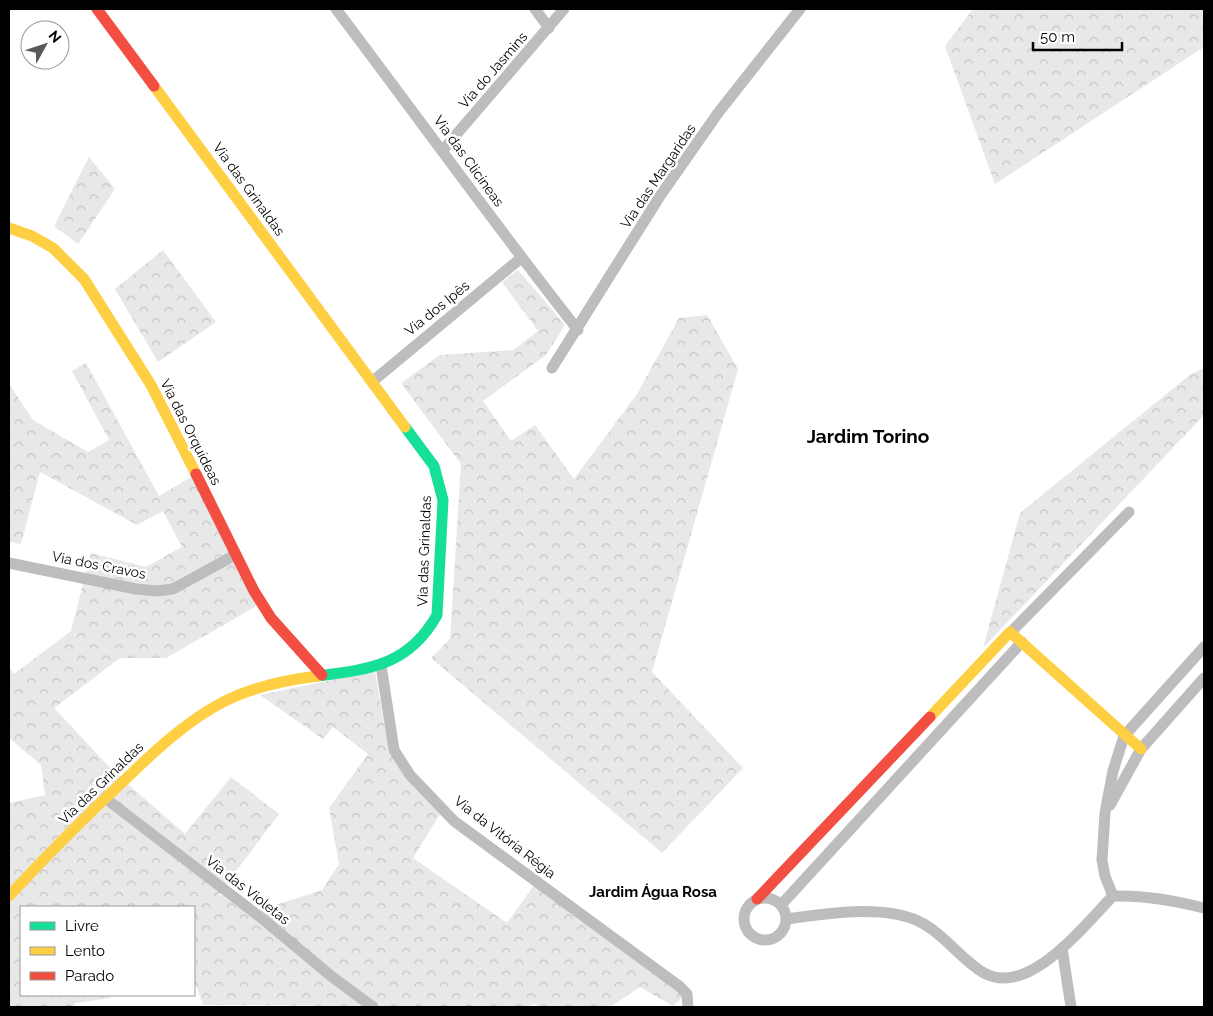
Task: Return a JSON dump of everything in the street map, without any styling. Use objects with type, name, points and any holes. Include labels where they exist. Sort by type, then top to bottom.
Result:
[{"type":"street","name":"Via das Grinaldas","points":[[9,896],[105,798],[176,734],[216,706],[239,694],[266,686],[381,665],[407,653],[422,641],[438,615],[442,500],[434,466],[97,9]]},
{"type":"street","name":"Via das Clicíneas","points":[[336,9],[444,150],[521,258],[578,330]]},
{"type":"street","points":[[535,9],[549,28]]},
{"type":"street","name":"Via do Jasmins","points":[[444,150],[564,9]]},
{"type":"street","name":"Via das Margaridas","points":[[552,368],[578,330],[660,196],[718,113],[800,9]]},
{"type":"street","name":"Via das Orquídeas","points":[[9,228],[40,240],[65,257],[86,282],[124,339],[162,404],[236,556],[271,618],[322,675]]},
{"type":"street","name":"Via dos Ipês","points":[[373,381],[521,258]]},
{"type":"street","points":[[757,899],[768,898],[781,905],[786,919],[782,932],[771,939],[757,938],[746,929],[744,915],[751,903],[757,899],[1011,632],[1129,512]]},
{"type":"street","name":"Via dos Cravos","points":[[9,563],[136,589],[157,591],[173,589],[236,556]]},
{"type":"street","points":[[1011,632],[1124,736],[1141,749]]},
{"type":"street","points":[[781,905],[1022,642]]},
{"type":"street","points":[[1113,896],[1105,876],[1102,860],[1105,813],[1113,771],[1124,736],[1204,647]]},
{"type":"street","name":"Via da Vitória Régia","points":[[381,665],[394,750],[410,775],[454,820],[678,986],[689,1000],[688,1007]]},
{"type":"street","points":[[1105,813],[1141,749],[1204,678]]},
{"type":"street","name":"Via das Violetas","points":[[105,798],[264,920],[331,976],[373,1007]]},
{"type":"street","points":[[786,919],[828,913],[862,912],[903,916],[931,928],[985,973],[1001,977],[1017,977],[1036,969],[1062,948],[1113,896],[1143,895],[1169,899],[1204,908]]},
{"type":"street","points":[[1062,948],[1071,1007]]},
{"type":"green space","points":[[973,9],[1204,9],[1204,47],[995,184],[945,46]]},
{"type":"green space","points":[[89,157],[115,189],[78,244],[54,226]]},
{"type":"green space","points":[[163,250],[216,322],[158,362],[115,289]]},
{"type":"green space","points":[[518,270],[565,325],[546,355],[483,401],[511,441],[535,425],[574,479],[637,394],[679,318],[707,315],[738,369],[652,672],[743,768],[662,853],[431,658],[450,639],[461,464],[401,383],[440,355],[513,350],[538,331],[502,282]]},
{"type":"green space","points":[[86,363],[159,496],[191,477],[260,604],[166,658],[120,658],[54,708],[114,772],[185,834],[231,777],[279,814],[219,894],[248,914],[322,890],[339,864],[329,808],[368,754],[333,727],[323,739],[260,695],[375,671],[389,752],[407,778],[440,814],[413,858],[507,923],[535,884],[686,994],[673,1006],[640,987],[610,1007],[542,1007],[533,1004],[530,1007],[203,1005],[195,983],[195,906],[20,906],[20,996],[109,996],[110,998],[75,1003],[75,1007],[9,1007],[9,803],[45,795],[41,765],[9,738],[9,667],[14,674],[71,631],[91,553],[146,567],[182,547],[163,511],[137,525],[40,472],[21,544],[9,542],[9,384],[33,420],[88,452],[109,440],[72,371]]},
{"type":"green space","points":[[1204,368],[1204,415],[983,648],[1020,513],[1191,374]]},
{"type":"traffic: fast","points":[[318,676],[355,671],[387,662],[414,645],[426,632],[437,615],[443,500],[434,466],[405,427]]},
{"type":"traffic: slow","points":[[154,86],[405,427]]},
{"type":"traffic: slow","points":[[9,228],[32,236],[53,248],[84,279],[151,385],[196,474]]},
{"type":"traffic: slow","points":[[930,717],[1010,632],[1141,749]]},
{"type":"traffic: slow","points":[[9,896],[117,787],[164,743],[198,717],[223,702],[245,692],[281,682],[318,676]]},
{"type":"traffic: jam","points":[[97,9],[154,86]]},
{"type":"traffic: jam","points":[[196,474],[254,591],[271,618],[322,675]]},
{"type":"traffic: jam","points":[[757,899],[930,717]]},
{"type":"district","name":"Jardim Torino","points":[[868,436]]},
{"type":"district","name":"Jardim Água Rosa","points":[[653,892]]}]
